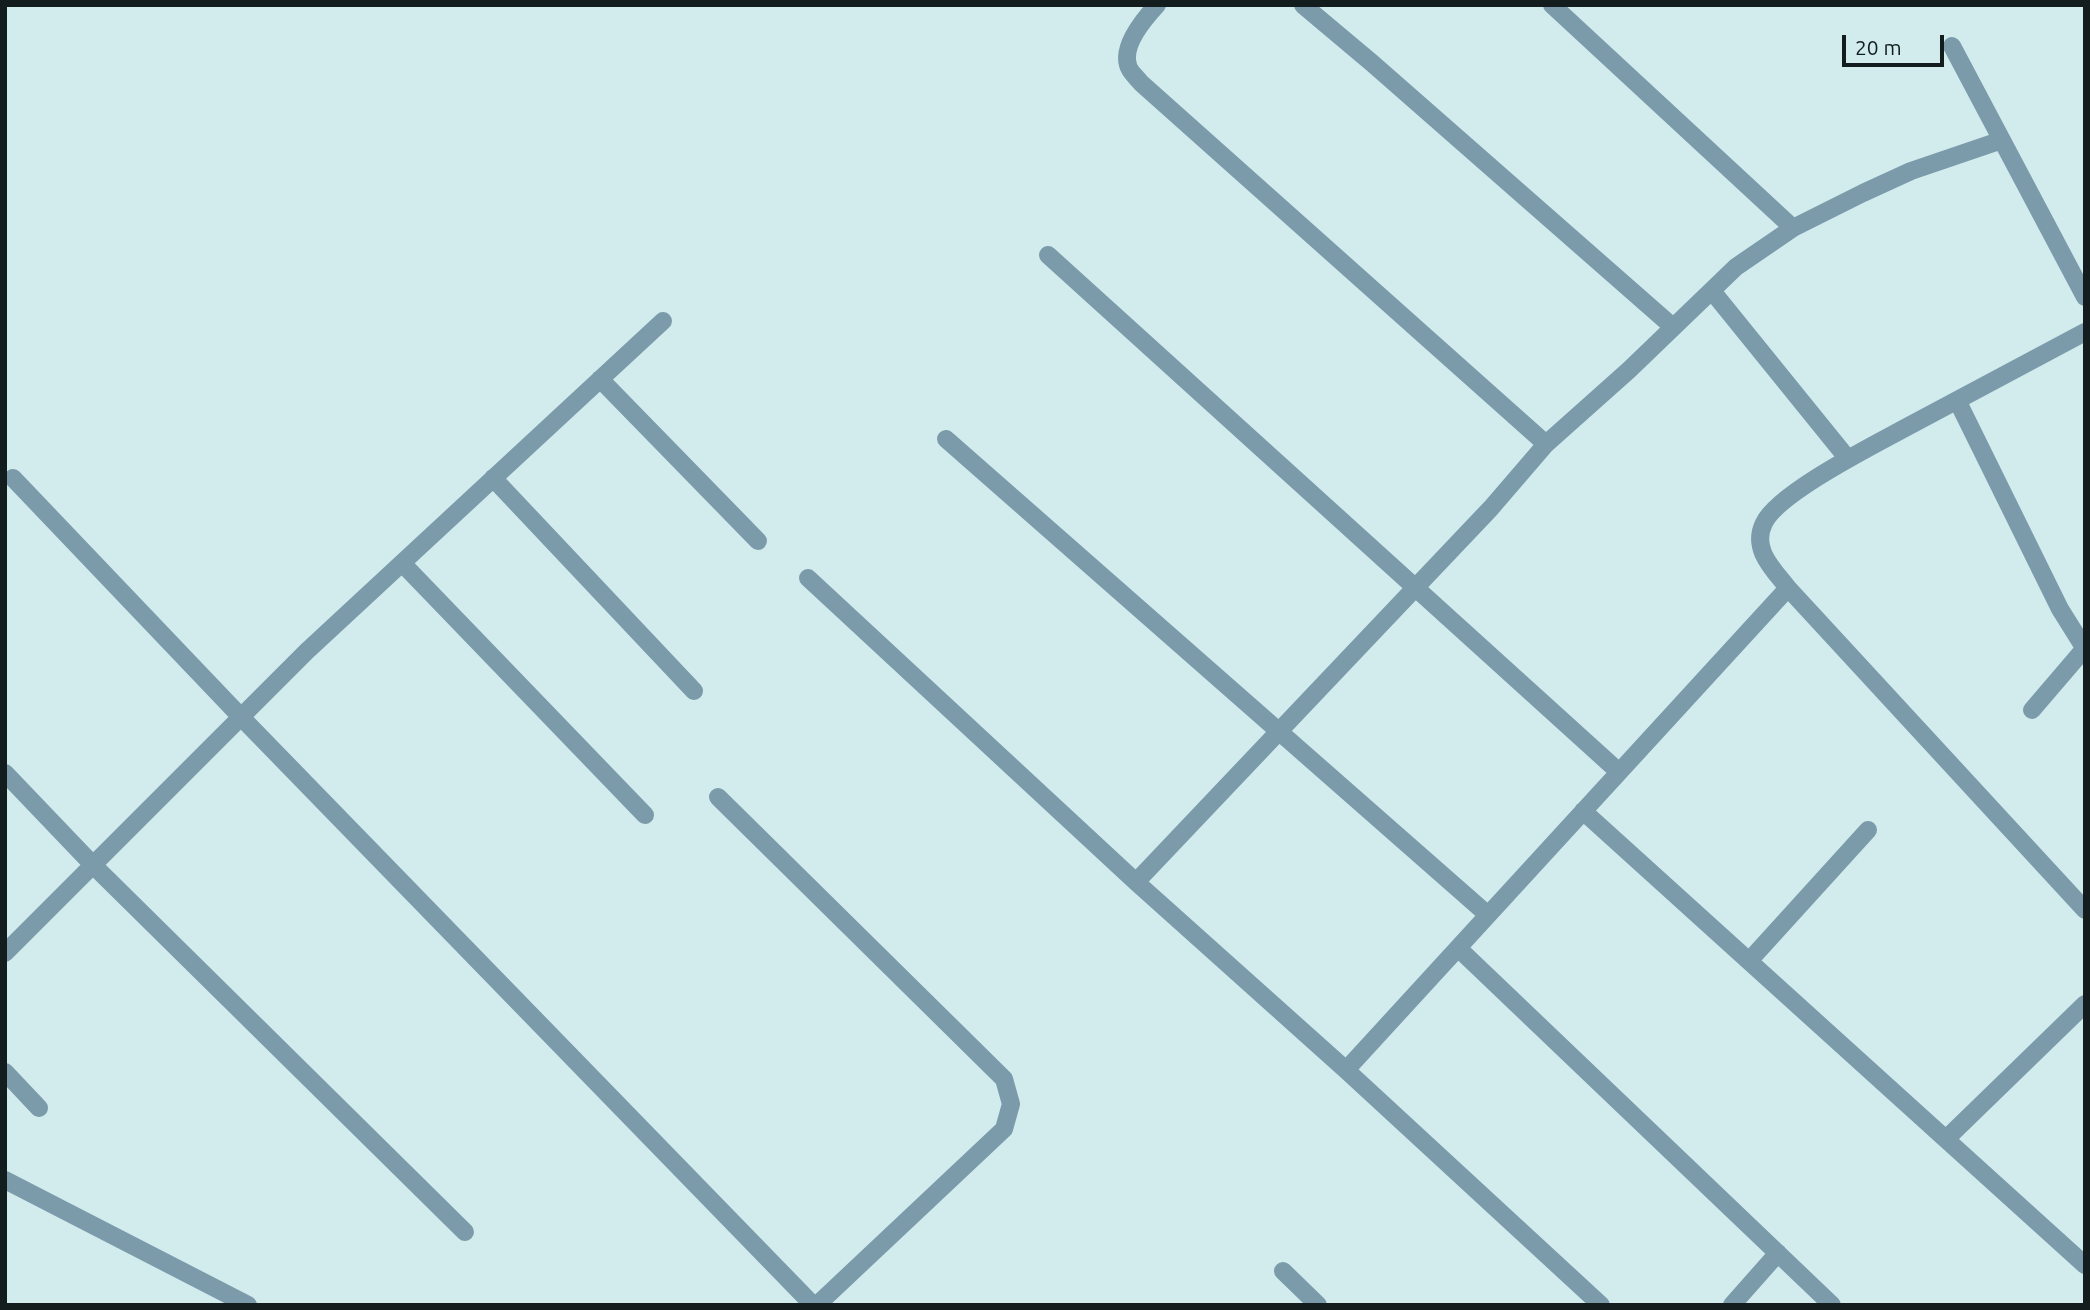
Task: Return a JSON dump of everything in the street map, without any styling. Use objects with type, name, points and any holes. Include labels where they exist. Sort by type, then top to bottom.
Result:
[{"type":"street","points":[[1157,5],[1141,23],[1128,47],[1128,65],[1141,83],[1546,444]]},
{"type":"street","points":[[1303,5],[1673,327]]},
{"type":"street","points":[[1552,5],[1793,228]]},
{"type":"street","points":[[1952,46],[2085,297]]},
{"type":"street","points":[[1136,882],[1491,508],[1546,444],[1629,370],[1736,267],[1793,228],[1911,171],[2002,140]]},
{"type":"street","points":[[1048,255],[1619,772]]},
{"type":"street","points":[[1712,291],[1848,459]]},
{"type":"street","points":[[5,953],[307,651],[663,321]]},
{"type":"street","points":[[2085,332],[1848,459],[1785,499],[1764,521],[1759,536],[1762,555],[1787,588],[2085,910]]},
{"type":"street","points":[[600,379],[758,541]]},
{"type":"street","points":[[1957,400],[2060,608],[2085,648],[2032,710]]},
{"type":"street","points":[[946,439],[1488,915]]},
{"type":"street","points":[[13,478],[241,717],[815,1305],[1003,1129],[1011,1104],[1004,1079],[718,797]]},
{"type":"street","points":[[493,478],[694,691]]},
{"type":"street","points":[[402,563],[645,815]]},
{"type":"street","points":[[808,578],[1136,882],[1346,1070],[1601,1305]]},
{"type":"street","points":[[1346,1070],[1787,588]]},
{"type":"street","points":[[5,772],[93,865],[465,1232]]},
{"type":"street","points":[[1583,811],[2085,1265]]},
{"type":"street","points":[[1749,961],[1868,830]]},
{"type":"street","points":[[1458,948],[1832,1305]]},
{"type":"street","points":[[1945,1139],[2085,1004]]},
{"type":"street","points":[[5,1072],[38,1108]]},
{"type":"street","points":[[5,1180],[248,1305]]},
{"type":"street","points":[[1732,1305],[1778,1253]]},
{"type":"street","points":[[1283,1271],[1318,1305]]}]
